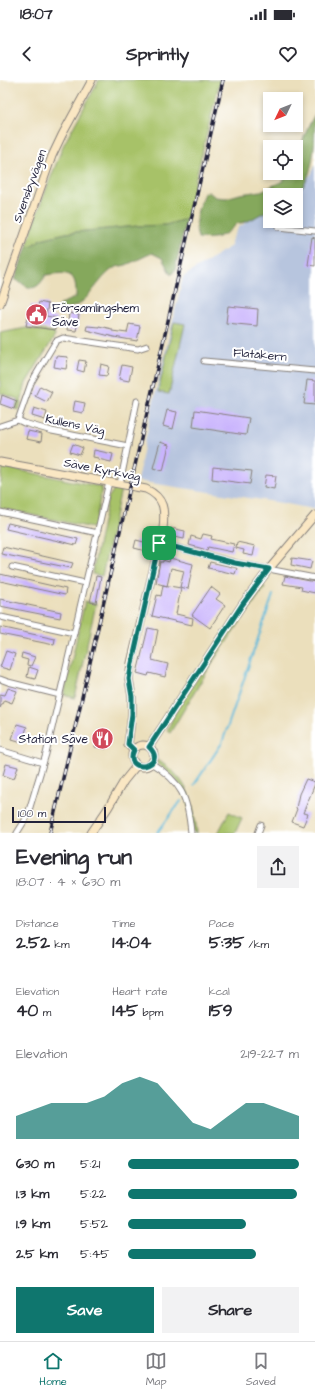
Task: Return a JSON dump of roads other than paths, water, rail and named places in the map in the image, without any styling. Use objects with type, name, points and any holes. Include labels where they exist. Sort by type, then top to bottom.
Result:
[{"type":"street","name":"Svensbyvägen","points":[[0,304],[52,156],[92,80]]},
{"type":"street","points":[[288,228],[315,231]]},
{"type":"street","points":[[0,426],[18,420],[31,383],[58,339],[63,338],[138,349],[147,346]]},
{"type":"street","name":"Flatåkern","points":[[204,361],[315,371]]},
{"type":"street","points":[[120,484],[137,401]]},
{"type":"street","name":"Kullens Väg","points":[[18,420],[24,424],[52,431],[128,446]]},
{"type":"street","name":"Säve Kyrkväg","points":[[0,462],[146,489],[159,498],[164,513],[163,529],[129,679],[132,697],[132,714],[128,744],[134,750]]},
{"type":"street","points":[[17,833],[27,817],[43,763],[109,482]]},
{"type":"street","points":[[0,512],[98,533]]},
{"type":"street","points":[[149,747],[242,605],[269,569],[315,515]]},
{"type":"street","points":[[159,543],[235,563],[315,578]]},
{"type":"street","points":[[12,567],[85,583]]},
{"type":"street","points":[[1,617],[74,633]]},
{"type":"street","points":[[0,679],[10,683],[60,695]]},
{"type":"street","points":[[144,745],[149,747],[153,751],[154,755],[151,763],[144,767],[137,765],[132,757],[134,750],[139,746],[144,745]]},
{"type":"street","points":[[0,750],[43,763]]},
{"type":"street","points":[[151,763],[171,778],[182,792],[188,810],[191,833]]},
{"type":"street","points":[[91,833],[124,781],[137,765]]},
{"type":"street","points":[[258,833],[261,824]]},
{"type":"waterway","points":[[194,785],[222,743],[273,595]]},
{"type":"waterway","points":[[157,833],[181,801]]},
{"type":"railway","points":[[50,833],[223,80]]},
{"type":"place","name":"Församlingshem Säve","points":[[37,315]]},
{"type":"place","name":"Station Säve","points":[[103,739]]}]
